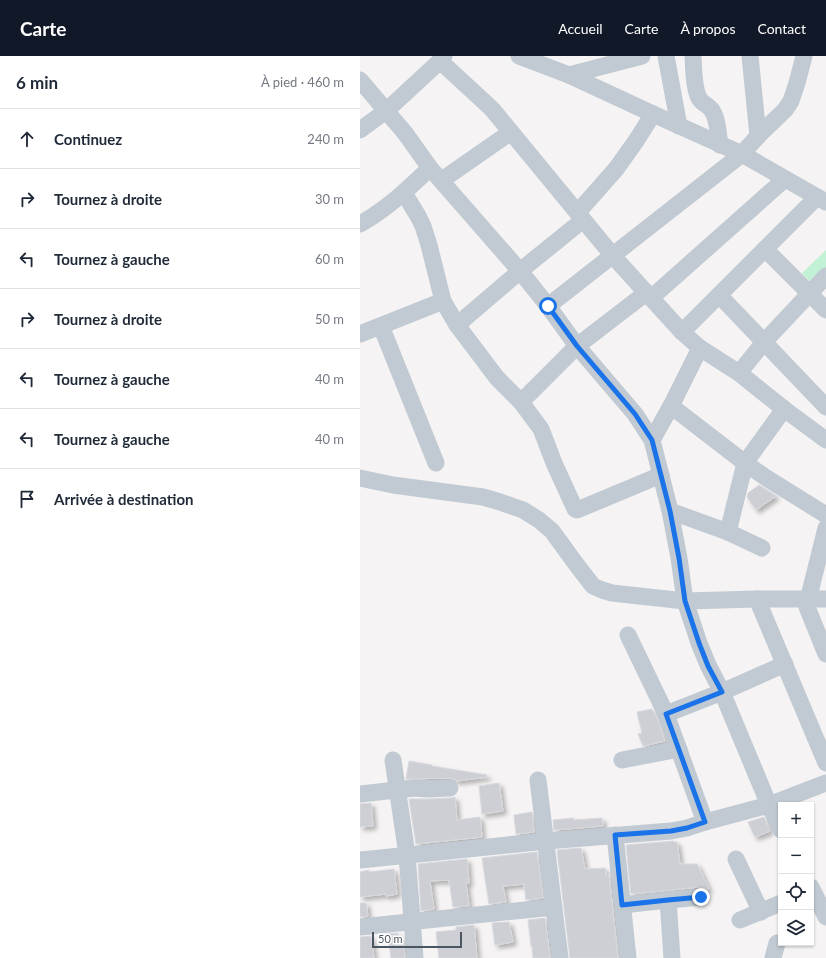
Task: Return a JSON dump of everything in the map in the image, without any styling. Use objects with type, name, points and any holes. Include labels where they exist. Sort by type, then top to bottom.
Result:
[{"type":"street","points":[[569,74],[642,56]]},
{"type":"street","points":[[666,56],[679,126]]},
{"type":"street","points":[[693,56],[694,85],[701,101],[710,108],[716,120],[720,145]]},
{"type":"street","points":[[750,56],[758,136]]},
{"type":"street","points":[[548,306],[742,154],[785,110],[791,101],[804,56]]},
{"type":"street","points":[[527,57],[569,74],[742,154],[822,200],[765,249],[682,332]]},
{"type":"street","points":[[360,130],[386,110],[442,58],[492,109],[613,256],[682,332],[700,348],[739,373],[826,440]]},
{"type":"street","points":[[360,80],[386,110],[430,168],[520,271],[577,346],[635,414],[652,440],[670,511],[685,601],[708,666],[722,692],[778,824]]},
{"type":"street","points":[[457,325],[520,271],[580,216],[616,170],[653,114]]},
{"type":"street","points":[[442,180],[511,132]]},
{"type":"street","points":[[360,224],[404,193],[430,168]]},
{"type":"street","points":[[521,402],[577,346],[649,295],[785,179]]},
{"type":"street","points":[[404,193],[423,226],[443,301],[457,325],[497,378],[521,402],[541,429],[556,469],[573,506],[577,510],[661,475]]},
{"type":"street","points":[[765,249],[826,310]]},
{"type":"street","points":[[739,373],[764,342],[826,276]]},
{"type":"street","points":[[719,295],[826,407]]},
{"type":"street","points":[[360,334],[443,301]]},
{"type":"street","points":[[381,326],[436,464]]},
{"type":"street","points":[[652,440],[700,348]]},
{"type":"street","points":[[671,406],[745,463],[826,515]]},
{"type":"street","points":[[728,532],[745,463],[784,409]]},
{"type":"street","points":[[360,478],[393,486],[483,497],[523,510],[539,520],[552,531],[593,586],[612,593],[685,601],[826,599]]},
{"type":"street","points":[[670,511],[728,532],[762,548]]},
{"type":"street","points":[[826,528],[807,607],[826,654]]},
{"type":"street","points":[[757,599],[826,763]]},
{"type":"street","points":[[628,635],[666,714],[705,822]]},
{"type":"street","points":[[666,714],[722,692],[785,664]]},
{"type":"street","points":[[622,760],[679,749]]},
{"type":"street","points":[[393,760],[407,855],[415,958]]},
{"type":"street","points":[[538,780],[560,958]]},
{"type":"street","points":[[360,860],[546,841],[671,831],[687,828],[769,804],[826,783]]},
{"type":"street","points":[[360,794],[414,788],[450,788]]},
{"type":"street","points":[[615,835],[628,958]]},
{"type":"street","points":[[736,858],[761,912]]},
{"type":"street","points":[[815,888],[826,917]]},
{"type":"street","points":[[622,905],[701,897]]},
{"type":"street","points":[[668,900],[672,958]]},
{"type":"street","points":[[740,920],[778,904]]},
{"type":"street","points":[[360,927],[554,907]]},
{"type":"green space","points":[[826,250],[826,287],[820,292],[802,273]]},
{"type":"building","points":[[759,485],[776,496],[756,510],[747,497],[748,493]]},
{"type":"building","points":[[652,709],[657,718],[665,741],[643,746],[638,734],[642,733],[637,712]]},
{"type":"building","points":[[409,761],[487,775],[487,777],[457,781],[450,778],[406,779]]},
{"type":"building","points":[[499,783],[503,811],[482,814],[479,786]]},
{"type":"building","points":[[455,797],[457,820],[480,817],[482,837],[416,844],[409,799]]},
{"type":"building","points":[[371,803],[373,826],[360,827],[360,804]]},
{"type":"building","points":[[532,812],[534,832],[516,834],[514,815]]},
{"type":"building","points":[[764,817],[770,831],[755,837],[748,822]]},
{"type":"building","points":[[573,818],[574,820],[602,818],[603,826],[554,830],[553,820]]},
{"type":"building","points":[[677,842],[680,864],[697,864],[709,889],[700,887],[631,894],[626,845]]},
{"type":"building","points":[[581,848],[585,869],[605,868],[606,876],[609,875],[618,958],[570,958],[557,850]]},
{"type":"building","points":[[537,852],[543,898],[526,900],[524,884],[503,886],[506,902],[489,904],[482,858]]},
{"type":"building","points":[[467,859],[469,883],[466,883],[469,906],[453,907],[449,880],[430,881],[434,909],[421,911],[418,864]]},
{"type":"building","points":[[394,869],[397,894],[360,897],[360,872],[369,870],[369,872]]},
{"type":"building","points":[[360,903],[366,903],[368,916],[360,917]]},
{"type":"building","points":[[545,918],[550,958],[533,958],[528,920]]},
{"type":"building","points":[[509,922],[513,942],[495,945],[492,923]]},
{"type":"building","points":[[474,925],[477,958],[439,958],[436,932],[456,930],[456,927]]},
{"type":"building","points":[[398,933],[398,938],[403,938],[405,958],[391,958],[388,934]]},
{"type":"building","points":[[371,936],[374,958],[360,958],[360,937]]},
{"type":"route","points":[[548,306],[577,346],[635,414],[652,440],[670,511],[685,601],[708,666],[722,692],[666,714],[705,822],[671,831],[615,835],[622,905],[701,897]]}]
